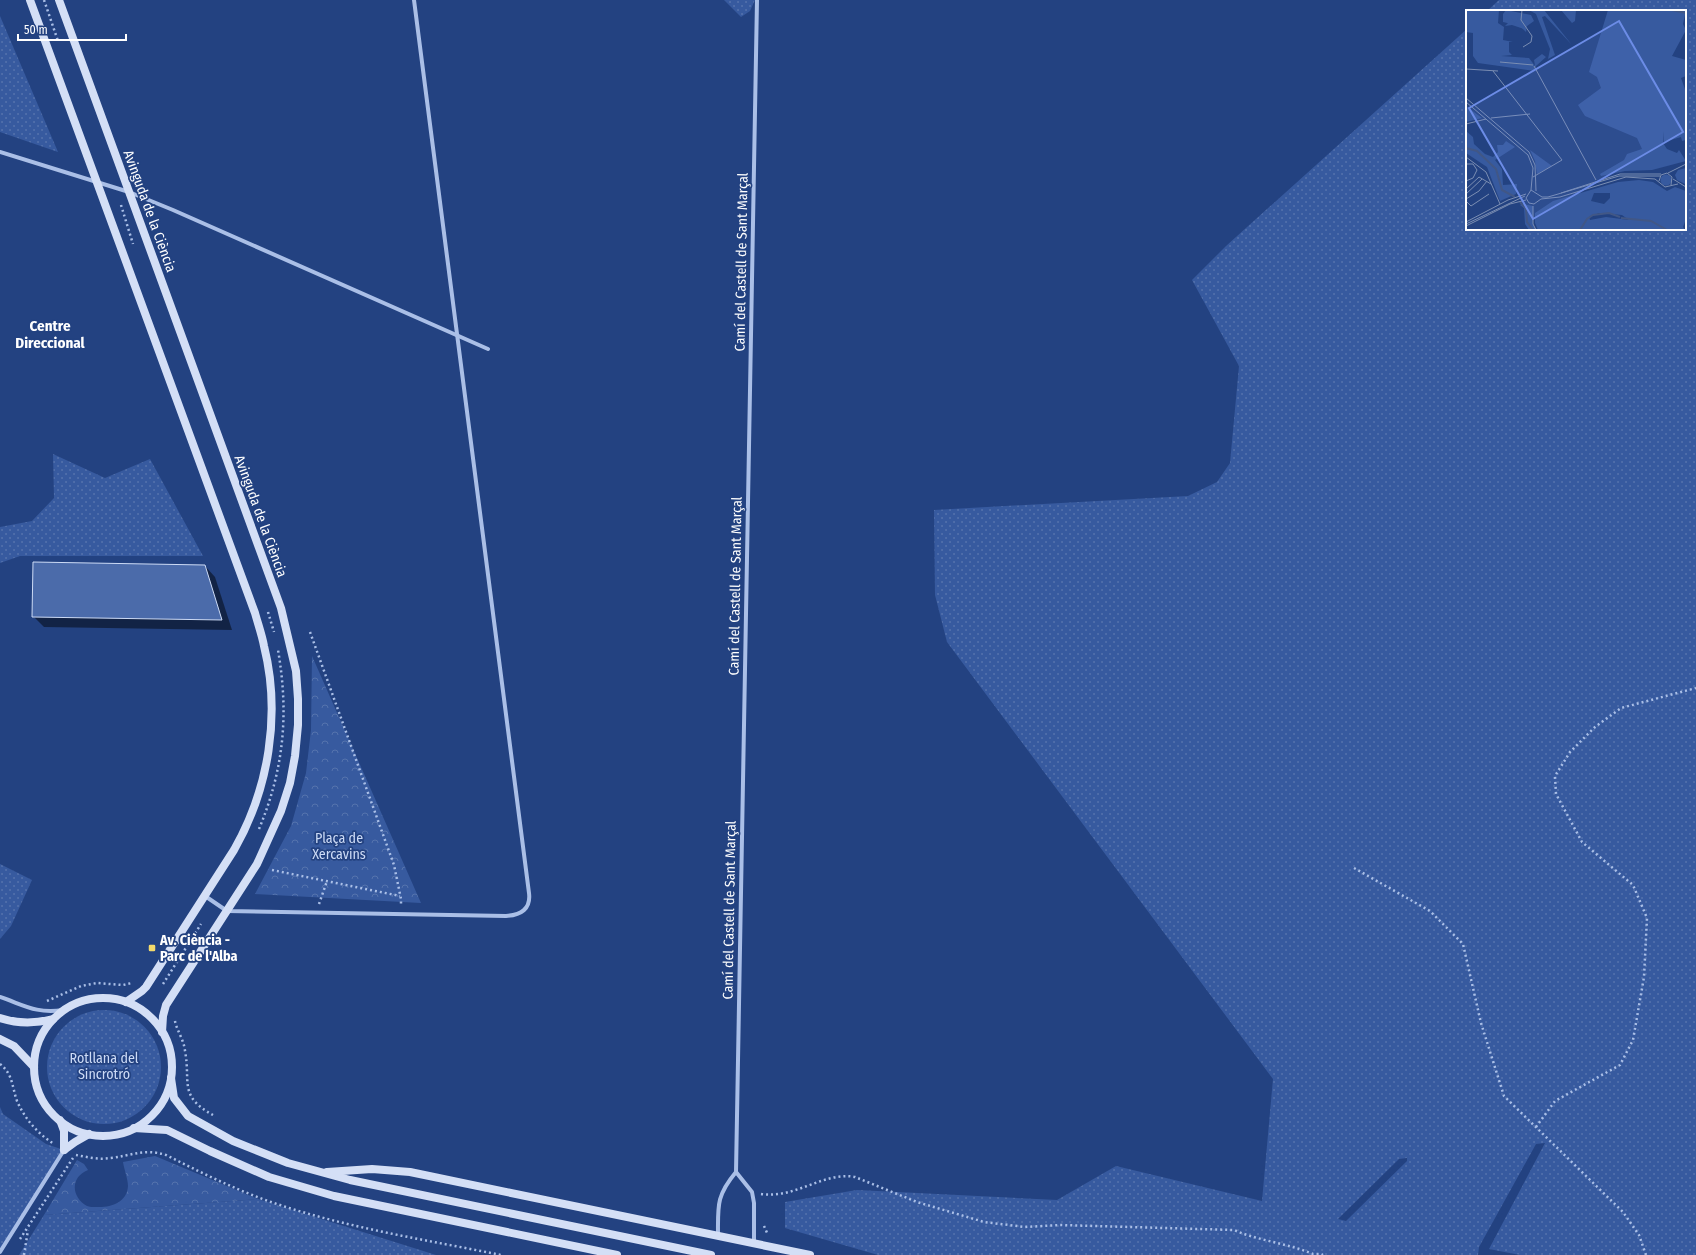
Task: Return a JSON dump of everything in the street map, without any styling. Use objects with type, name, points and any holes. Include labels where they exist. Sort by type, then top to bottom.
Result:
[{"type":"main road","points":[[30,0],[255,613],[265,646],[271,684],[272,712],[269,746],[257,800],[237,844],[146,987],[126,1002]]},
{"type":"main road","name":"Avinguda de la Ciència","points":[[59,0],[281,608],[296,671],[298,725],[295,756],[290,783],[282,810],[261,856],[166,1005],[163,1016],[162,1032]]},
{"type":"main road","points":[[171,1078],[166,1094],[158,1108],[147,1119],[134,1128],[109,1135],[89,1134],[73,1129],[60,1120],[49,1109],[41,1096],[36,1082],[34,1067],[39,1041],[53,1019],[63,1010],[93,998],[107,998],[126,1002],[144,1012],[156,1023],[162,1032],[169,1047],[171,1057],[171,1078],[174,1098],[182,1109],[196,1122],[249,1148],[319,1172],[350,1180],[711,1255]]},
{"type":"main road","points":[[0,1018],[16,1022],[29,1023],[53,1019]]},
{"type":"main road","points":[[0,1038],[14,1046],[34,1067]]},
{"type":"main road","points":[[60,1120],[64,1131],[64,1150]]},
{"type":"main road","points":[[134,1128],[167,1130],[222,1157],[269,1177],[334,1196],[617,1255]]},
{"type":"main road","points":[[64,1150],[89,1134]]},
{"type":"main road","points":[[319,1172],[372,1169],[410,1172],[810,1255]]},
{"type":"street","points":[[204,896],[227,911],[506,916],[524,911],[529,904],[530,898],[414,0]]},
{"type":"street","name":"Camí del Castell de Sant Marçal","points":[[736,1172],[757,0]]},
{"type":"street","points":[[0,152],[129,192],[488,349]]},
{"type":"street","points":[[0,997],[36,1011],[49,1012],[63,1010]]},
{"type":"street","points":[[0,1252],[64,1150]]},
{"type":"street","points":[[718,1236],[718,1202],[726,1184],[736,1172],[752,1192],[754,1203],[754,1243]]},
{"type":"path","points":[[44,0],[59,42]]},
{"type":"path","name":"Avinguda de la Ciència","points":[[128,246],[140,241]]},
{"type":"path","points":[[310,632],[394,865],[401,907]]},
{"type":"path","points":[[1536,1127],[1555,1101],[1620,1065],[1633,1040],[1644,977],[1648,918],[1633,885],[1582,842],[1556,794],[1555,776],[1570,752],[1594,727],[1621,708],[1696,688]]},
{"type":"path","points":[[1354,868],[1430,912],[1464,944],[1481,1023],[1504,1096],[1623,1212],[1639,1235],[1646,1255]]},
{"type":"path","points":[[272,870],[400,896]]},
{"type":"path","points":[[318,905],[327,882]]},
{"type":"path","points":[[163,984],[206,918]]},
{"type":"path","points":[[44,1002],[81,986],[97,983],[122,985],[132,984],[137,980]]},
{"type":"path","points":[[175,1016],[176,1026],[185,1048],[187,1087],[196,1104],[213,1115]]},
{"type":"path","points":[[0,1064],[10,1076],[17,1100],[27,1119],[42,1136],[75,1155],[106,1159],[149,1151],[166,1154],[244,1192],[306,1213],[337,1221],[502,1255]]},
{"type":"path","points":[[18,1244],[75,1155]]},
{"type":"path","points":[[752,1192],[773,1196],[791,1193],[838,1177],[847,1176],[855,1177],[917,1202],[984,1222],[1025,1227],[1060,1225],[1234,1230],[1247,1236],[1263,1239],[1313,1254],[1323,1255]]},
{"type":"path","points":[[764,1219],[765,1230],[772,1238]]},
{"type":"path","points":[[24,1255],[28,1227]]},
{"type":"green space","points":[[724,0],[755,0],[750,11],[741,17]]},
{"type":"green space","points":[[1499,0],[1696,0],[1696,1255],[1520,1255],[1489,1249],[1545,1143],[1536,1144],[1479,1247],[1478,1255],[878,1255],[785,1228],[785,1202],[857,1190],[1057,1200],[1116,1166],[1262,1201],[1273,1079],[947,642],[935,595],[934,510],[1188,496],[1217,482],[1230,463],[1239,366],[1192,280],[1226,246],[1466,30],[1466,230],[1686,230],[1686,10],[1488,10]],"holes":[[[1407,1158],[1407,1161],[1346,1221],[1338,1219],[1399,1159]]]},
{"type":"green space","points":[[0,16],[58,152],[0,132]]},
{"type":"green space","points":[[53,454],[105,478],[150,459],[203,556],[20,556],[0,563],[0,527],[32,521],[54,498]]},
{"type":"green space","name":"Plaça de Xercavins","points":[[312,656],[421,903],[255,894],[291,826],[306,773],[311,730]]},
{"type":"green space","points":[[0,864],[32,880],[11,926],[0,939]]},
{"type":"green space","name":"Rotllana del Sincrotró","points":[[104,1010],[126,1014],[136,1019],[152,1035],[157,1045],[161,1067],[157,1089],[152,1099],[136,1115],[126,1120],[104,1124],[82,1120],[72,1115],[56,1099],[51,1089],[47,1067],[51,1045],[56,1035],[72,1019],[82,1014]]},
{"type":"green space","points":[[0,1107],[3,1114],[46,1144],[64,1150],[0,1252]]},
{"type":"green space","points":[[155,1156],[258,1199],[44,1215],[77,1160],[84,1164],[88,1170],[78,1177],[76,1182],[75,1187],[78,1198],[87,1206],[107,1207],[117,1203],[125,1197],[127,1192],[128,1183],[123,1162]]},
{"type":"green space","points":[[258,1199],[436,1255],[19,1255],[44,1215]]},
{"type":"building","points":[[33,562],[205,565],[222,620],[32,617]]},
{"type":"place","name":"Av. Ciència - Parc de l'Alba","points":[[152,948]]},
{"type":"district","name":"Centre Direccional","points":[[50,334]]}]
